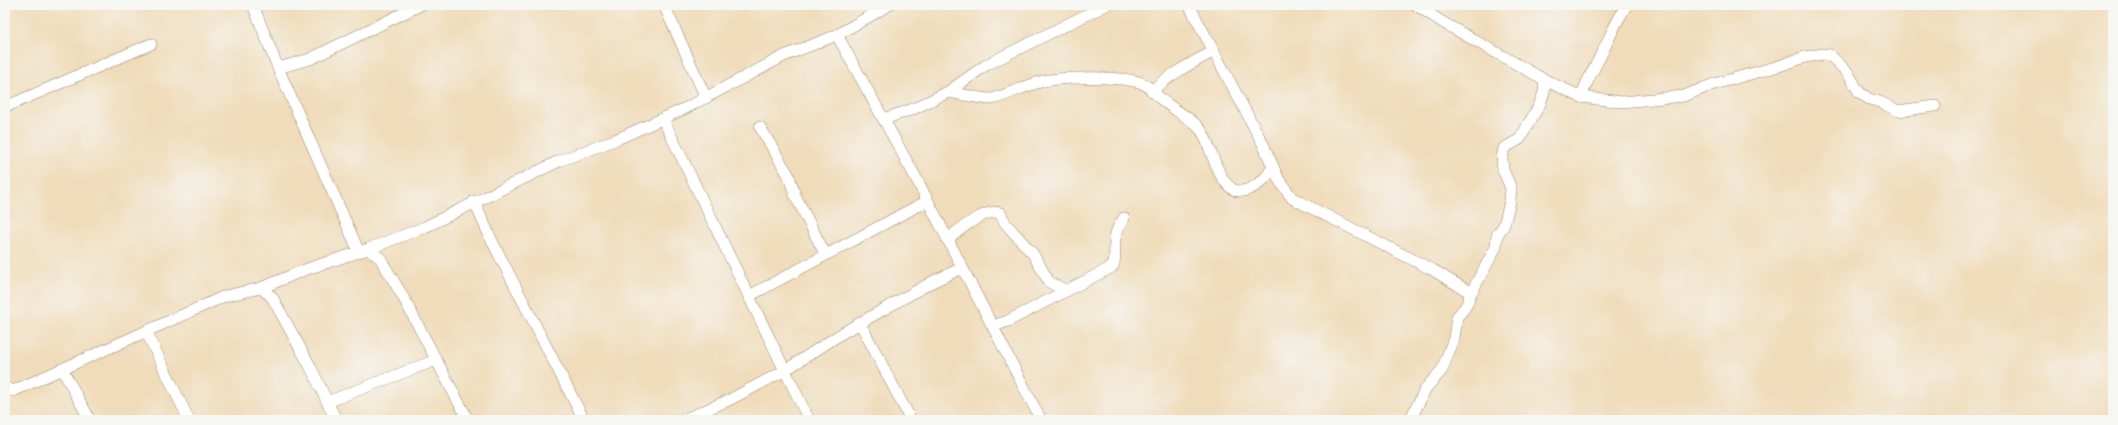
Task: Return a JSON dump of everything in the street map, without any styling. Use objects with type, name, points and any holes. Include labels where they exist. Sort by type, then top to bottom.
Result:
[{"type":"street","points":[[253,5],[278,68],[364,251],[380,258],[468,420]]},
{"type":"street","points":[[664,5],[706,98]]},
{"type":"street","points":[[8,392],[225,296],[261,288],[307,269],[364,251],[425,226],[559,161],[663,119],[706,98],[784,56],[837,35],[889,5]]},
{"type":"street","points":[[884,119],[913,109],[948,92],[986,65],[1106,5]]},
{"type":"street","points":[[1189,5],[1279,180],[1292,198],[1433,270],[1471,293]]},
{"type":"street","points":[[1416,5],[1442,22],[1545,80],[1581,97],[1622,102],[1684,96],[1711,85],[1778,66],[1804,56],[1823,54],[1830,55],[1848,73],[1859,92],[1869,99],[1880,102],[1898,111],[1935,106]]},
{"type":"street","points":[[1581,97],[1608,37],[1627,5]]},
{"type":"street","points":[[278,68],[310,59],[415,6]]},
{"type":"street","points":[[837,35],[884,119],[1041,420]]},
{"type":"street","points":[[5,107],[152,44]]},
{"type":"street","points":[[1152,91],[1163,80],[1214,51]]},
{"type":"street","points":[[948,92],[983,99],[992,98],[1049,80],[1130,80],[1145,84],[1173,109],[1201,130],[1208,141],[1218,170],[1225,182],[1234,189],[1244,191],[1255,187],[1266,178],[1273,167]]},
{"type":"street","points":[[1410,420],[1426,388],[1442,370],[1454,338],[1457,317],[1466,306],[1471,293],[1495,251],[1497,235],[1504,225],[1510,201],[1511,188],[1503,170],[1502,158],[1504,148],[1520,138],[1526,130],[1540,104],[1544,92],[1545,80]]},
{"type":"street","points":[[663,119],[809,420]]},
{"type":"street","points":[[760,127],[789,176],[795,195],[825,254]]},
{"type":"street","points":[[474,201],[490,240],[584,420]]},
{"type":"street","points":[[749,296],[825,254],[861,238],[927,201]]},
{"type":"street","points":[[947,240],[962,228],[990,212],[1000,213],[1006,224],[1033,254],[1049,282],[1067,291]]},
{"type":"street","points":[[993,326],[1008,322],[1114,264],[1115,234],[1124,218]]},
{"type":"street","points":[[683,420],[729,400],[784,371],[860,323],[932,282],[962,268]]},
{"type":"street","points":[[261,288],[272,297],[310,366],[336,420]]},
{"type":"street","points":[[860,323],[911,420]]},
{"type":"street","points":[[146,331],[189,420]]},
{"type":"street","points":[[327,402],[436,360]]},
{"type":"street","points":[[62,369],[90,420]]}]
